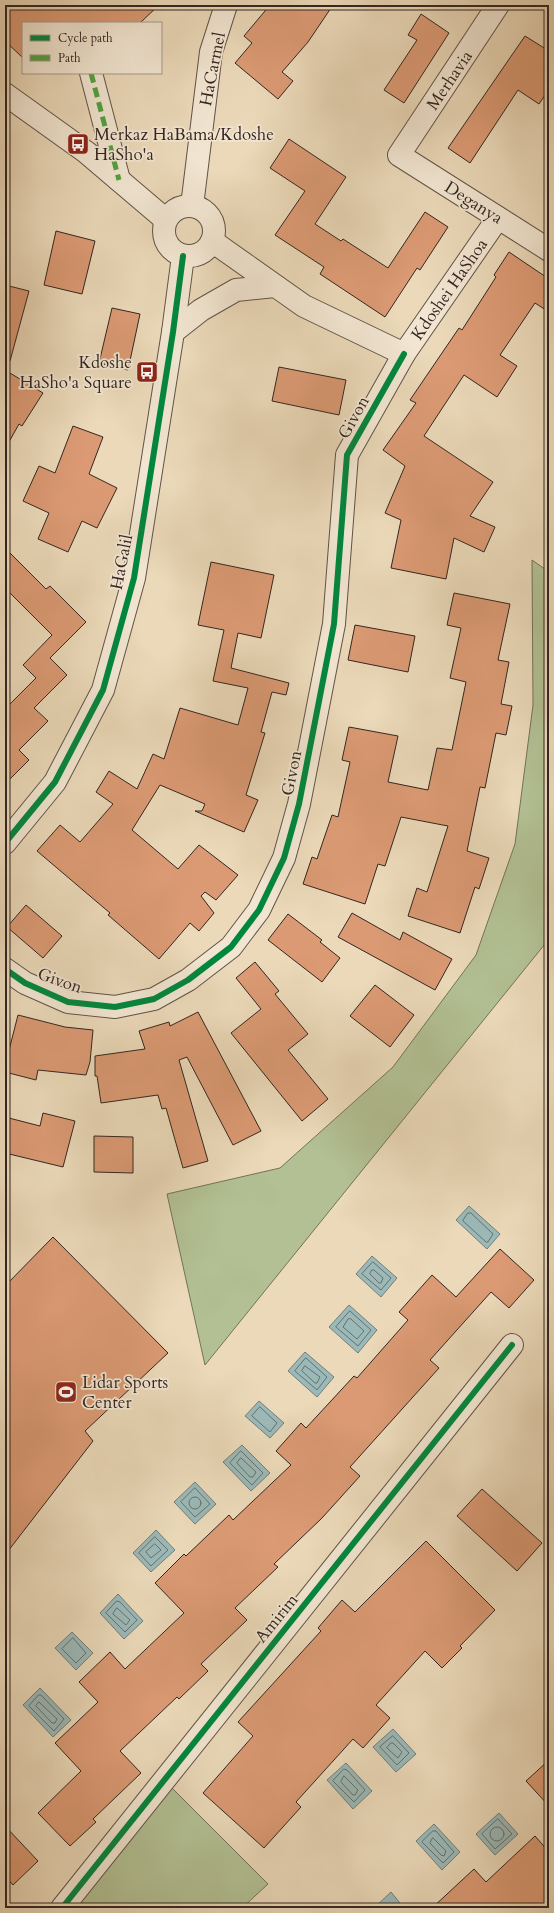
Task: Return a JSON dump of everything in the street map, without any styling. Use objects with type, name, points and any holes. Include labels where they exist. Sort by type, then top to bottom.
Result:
[{"type":"street","name":"HaCarmel","points":[[192,206],[211,52],[226,5]]},
{"type":"street","name":"Merhavia","points":[[399,155],[498,5]]},
{"type":"street","points":[[91,74],[119,180]]},
{"type":"street","points":[[5,94],[86,152],[166,220]]},
{"type":"street","name":"Deganya","points":[[399,155],[549,250]]},
{"type":"street","points":[[183,206],[192,206],[203,210],[209,216],[214,228],[212,241],[208,248],[201,254],[183,256],[174,252],[168,246],[164,238],[163,228],[166,220],[175,210],[183,206]]},
{"type":"street","name":"Kdoshei HaShoa","points":[[212,241],[304,306],[404,354],[498,218]]},
{"type":"street","name":"HaGalil","points":[[5,843],[55,782],[102,690],[134,578],[173,332],[183,256]]},
{"type":"street","points":[[173,332],[201,310],[236,290],[275,286]]},
{"type":"street","name":"Givon","points":[[5,969],[26,983],[68,1002],[115,1007],[154,1000],[188,980],[231,947],[259,910],[284,858],[299,804],[331,640],[334,624],[347,455],[404,354]]},
{"type":"street","name":"Amirim","points":[[62,1908],[512,1345]]},
{"type":"green space","points":[[532,560],[549,572],[549,939],[205,1365],[167,1194],[280,1168],[393,1067],[476,955],[515,844],[533,705]]},
{"type":"green space","points":[[164,1780],[268,1884],[242,1908],[62,1908]]},
{"type":"water","points":[[469,1206],[500,1234],[487,1249],[456,1220]]},
{"type":"water","points":[[372,1256],[397,1278],[381,1297],[356,1274]]},
{"type":"water","points":[[349,1305],[377,1330],[358,1353],[329,1327]]},
{"type":"water","points":[[305,1352],[334,1377],[317,1397],[288,1371]]},
{"type":"water","points":[[259,1401],[284,1423],[270,1438],[245,1416]]},
{"type":"water","points":[[242,1445],[270,1473],[251,1491],[223,1462]]},
{"type":"water","points":[[195,1482],[216,1504],[195,1524],[174,1502]]},
{"type":"water","points":[[156,1530],[175,1550],[151,1572],[133,1553]]},
{"type":"water","points":[[118,1594],[143,1621],[124,1639],[100,1613]]},
{"type":"water","points":[[72,1632],[93,1653],[76,1670],[55,1648]]},
{"type":"water","points":[[40,1688],[71,1720],[53,1737],[23,1705]]},
{"type":"water","points":[[393,1729],[416,1754],[396,1772],[373,1747]]},
{"type":"water","points":[[346,1763],[372,1791],[353,1809],[327,1780]]},
{"type":"water","points":[[499,1813],[518,1834],[495,1855],[476,1834]]},
{"type":"water","points":[[434,1824],[460,1852],[442,1870],[416,1841]]},
{"type":"water","points":[[391,1892],[404,1908],[374,1908]]},
{"type":"building","points":[[5,5],[159,5],[141,22],[22,22],[22,57],[5,41]]},
{"type":"building","points":[[270,5],[333,5],[308,42],[282,72],[293,81],[278,99],[235,63],[252,43],[244,36]]},
{"type":"building","points":[[421,14],[449,33],[404,103],[384,90],[417,40],[408,35]]},
{"type":"building","points":[[525,36],[549,51],[549,89],[539,104],[518,90],[470,163],[448,148]]},
{"type":"building","points":[[289,139],[346,177],[315,224],[341,241],[343,239],[388,268],[425,212],[448,227],[420,270],[417,268],[385,317],[320,274],[324,267],[275,235],[305,191],[270,168]]},
{"type":"building","points":[[56,231],[95,241],[82,294],[44,285]]},
{"type":"building","points":[[509,252],[549,279],[549,312],[535,303],[500,355],[517,366],[497,397],[464,375],[424,436],[493,482],[470,516],[495,527],[484,552],[454,538],[446,579],[391,568],[401,520],[385,513],[405,466],[383,450],[416,403],[410,400],[459,328],[462,330],[496,277],[494,275]]},
{"type":"building","points":[[5,285],[29,291],[10,361],[5,360]]},
{"type":"building","points":[[112,308],[140,314],[128,370],[99,363]]},
{"type":"building","points":[[279,367],[346,380],[339,415],[272,401]]},
{"type":"building","points":[[5,370],[43,393],[22,426],[19,424],[5,449]]},
{"type":"building","points":[[73,426],[103,437],[89,474],[117,488],[97,528],[82,521],[68,552],[38,539],[49,513],[23,501],[39,466],[55,473]]},
{"type":"building","points":[[5,548],[46,589],[50,586],[86,622],[50,658],[67,675],[34,708],[48,721],[19,750],[29,760],[5,784],[5,709],[36,678],[23,665],[52,635],[5,588]]},
{"type":"building","points":[[211,562],[274,575],[261,638],[238,633],[231,668],[289,683],[286,695],[272,692],[261,732],[265,733],[246,795],[258,800],[244,832],[195,811],[202,811],[205,804],[160,785],[132,830],[178,869],[199,845],[238,875],[216,900],[205,892],[201,896],[214,913],[199,931],[190,923],[159,959],[108,915],[110,913],[37,851],[60,825],[80,842],[113,804],[96,792],[109,771],[137,789],[153,754],[164,759],[180,708],[238,725],[248,688],[213,681],[224,630],[198,625]]},
{"type":"building","points":[[454,593],[510,604],[498,660],[509,662],[501,704],[512,706],[506,735],[496,733],[485,788],[480,787],[467,851],[489,858],[479,889],[475,887],[460,933],[408,916],[417,888],[427,892],[448,826],[401,817],[385,866],[378,864],[365,904],[303,884],[312,857],[317,859],[332,815],[338,817],[350,762],[342,760],[349,727],[398,736],[388,782],[428,790],[437,748],[452,750],[466,682],[450,678],[461,628],[447,625]]},
{"type":"building","points":[[355,625],[415,636],[408,672],[348,660]]},
{"type":"building","points":[[26,905],[62,936],[43,958],[7,927]]},
{"type":"building","points":[[352,913],[400,940],[403,932],[452,959],[435,990],[338,937]]},
{"type":"building","points":[[288,914],[322,940],[320,942],[340,958],[322,982],[268,940]]},
{"type":"building","points":[[255,962],[279,991],[275,994],[308,1034],[288,1050],[328,1099],[302,1121],[231,1033],[261,1009],[236,978]]},
{"type":"building","points":[[375,985],[414,1015],[390,1047],[350,1016]]},
{"type":"building","points":[[198,1012],[261,1131],[233,1145],[187,1057],[179,1060],[208,1161],[183,1168],[166,1108],[162,1109],[158,1095],[101,1103],[97,1076],[95,1076],[95,1056],[145,1049],[139,1031],[169,1022],[170,1026]]},
{"type":"building","points":[[18,1015],[65,1027],[93,1030],[90,1062],[86,1075],[38,1070],[36,1080],[5,1072],[5,1066]]},
{"type":"building","points":[[43,1113],[75,1121],[63,1167],[5,1153],[5,1117],[40,1126]]},
{"type":"building","points":[[94,1136],[133,1137],[133,1173],[94,1172]]},
{"type":"building","name":"Lidar Sports Center","points":[[53,1237],[168,1353],[85,1431],[93,1441],[5,1555],[5,1286]]},
{"type":"building","points":[[500,1249],[534,1280],[509,1308],[491,1292],[430,1360],[439,1368],[350,1467],[360,1476],[322,1518],[274,1564],[278,1567],[235,1608],[247,1620],[201,1664],[208,1671],[179,1699],[177,1697],[120,1751],[141,1773],[93,1819],[96,1822],[70,1846],[38,1813],[81,1771],[55,1743],[98,1702],[79,1682],[110,1652],[125,1669],[184,1613],[155,1583],[184,1554],[186,1556],[229,1515],[233,1520],[291,1465],[276,1451],[301,1423],[306,1428],[354,1376],[357,1378],[408,1320],[399,1312],[432,1275],[456,1297]]},
{"type":"building","points":[[482,1489],[542,1543],[517,1571],[457,1516]]},
{"type":"building","points":[[426,1541],[495,1610],[460,1646],[462,1648],[442,1668],[425,1651],[376,1705],[390,1718],[363,1748],[353,1739],[296,1802],[301,1807],[264,1848],[203,1793],[253,1736],[238,1722],[321,1631],[318,1628],[342,1600],[355,1612]]},
{"type":"building","points":[[549,1760],[549,1806],[526,1781]]},
{"type":"building","points":[[5,1826],[38,1861],[13,1885],[5,1876]]},
{"type":"building","points":[[535,1836],[549,1852],[549,1908],[432,1908],[474,1869],[486,1882]]},
{"type":"marked path","points":[[91,74],[119,180]]},
{"type":"cycle path","points":[[5,843],[55,782],[103,690],[134,578],[173,332],[183,256]]},
{"type":"cycle path","points":[[5,969],[25,983],[68,1002],[115,1007],[154,999],[188,980],[231,947],[259,910],[284,858],[299,804],[334,624],[347,455],[404,354]]},
{"type":"cycle path","points":[[62,1908],[512,1345]]},
{"type":"place","name":"Merkaz HaBama/Kdoshe HaSho'a","points":[[78,144]]},
{"type":"place","name":"Kdoshe HaSho'a Square","points":[[147,372]]},
{"type":"place","name":"Lidar Sports Center","points":[[66,1392]]}]
